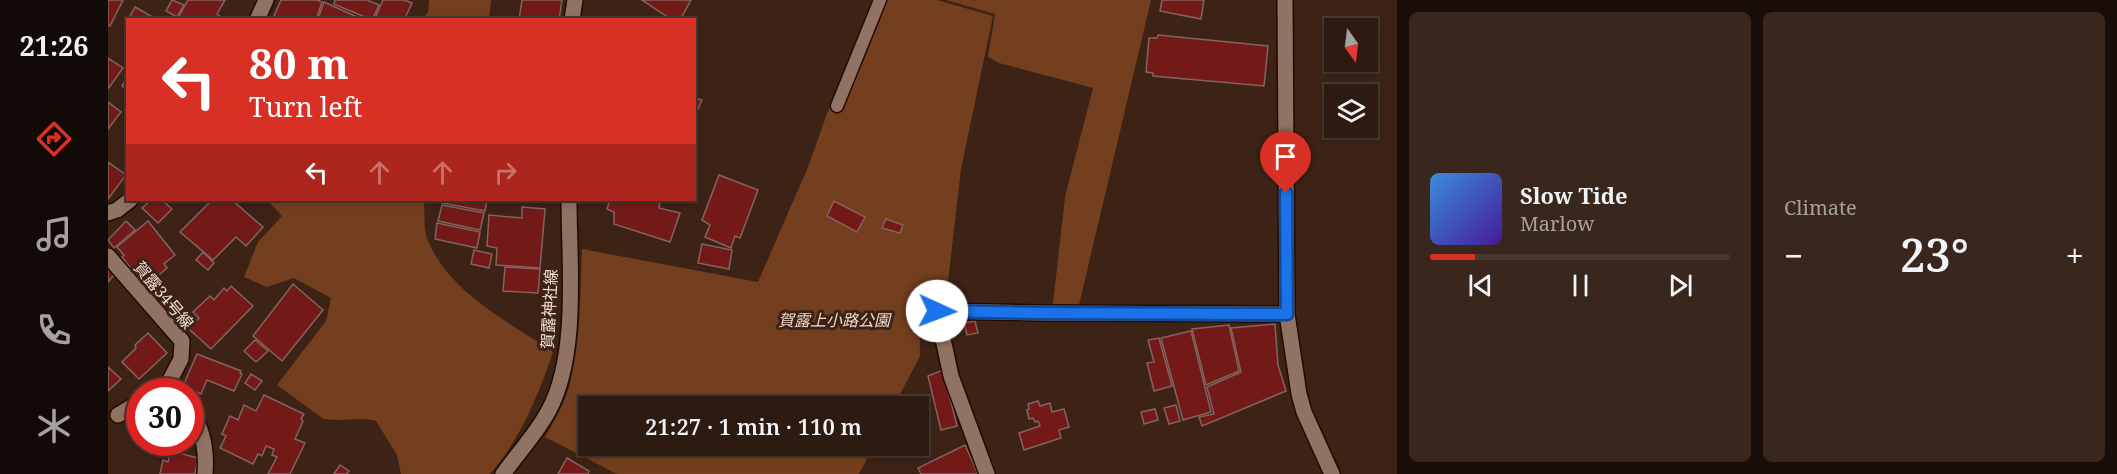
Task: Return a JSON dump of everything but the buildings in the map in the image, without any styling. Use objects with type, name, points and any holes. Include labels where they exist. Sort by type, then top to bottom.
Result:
[{"type":"street","points":[[572,18],[575,0]]},
{"type":"street","points":[[1285,0],[1287,314],[1299,394],[1304,412],[1332,474]]},
{"type":"street","points":[[258,18],[263,1]]},
{"type":"street","points":[[108,213],[117,210],[129,201]]},
{"type":"street","name":"賀露神社線","points":[[503,474],[549,409],[563,364],[569,331],[569,201]]},
{"type":"street","name":"賀露34号線","points":[[108,256],[182,341],[177,378]]},
{"type":"street","points":[[987,474],[951,376],[937,311],[1287,314]]},
{"type":"street","points":[[118,416],[126,411]]},
{"type":"street","points":[[204,446],[205,474]]},
{"type":"lane","points":[[837,106],[880,0]]},
{"type":"green space","points":[[429,0],[491,0],[489,18],[424,18],[428,12]]},
{"type":"green space","name":"賀露上小路公園","points":[[884,0],[937,0],[993,16],[961,169],[946,299],[919,302],[920,356],[899,396],[578,396],[578,454],[545,437],[564,400],[573,370],[579,318],[582,249],[758,282],[808,167],[833,97],[842,102]]},
{"type":"green space","points":[[946,0],[1151,0],[1079,305],[1053,304],[1065,197],[1093,88],[999,63],[988,57],[995,14]]},
{"type":"green space","points":[[268,201],[424,201],[426,237],[438,260],[451,276],[482,305],[553,352],[528,416],[511,446],[490,474],[401,474],[397,455],[376,421],[322,418],[277,385],[326,321],[331,298],[294,278],[267,287],[244,277],[258,242],[282,216]]},
{"type":"green space","name":"賀露上小路公園","points":[[582,456],[869,456],[859,474],[617,474]]},
{"type":"route","points":[[937,311],[1287,314],[1286,193]]}]
